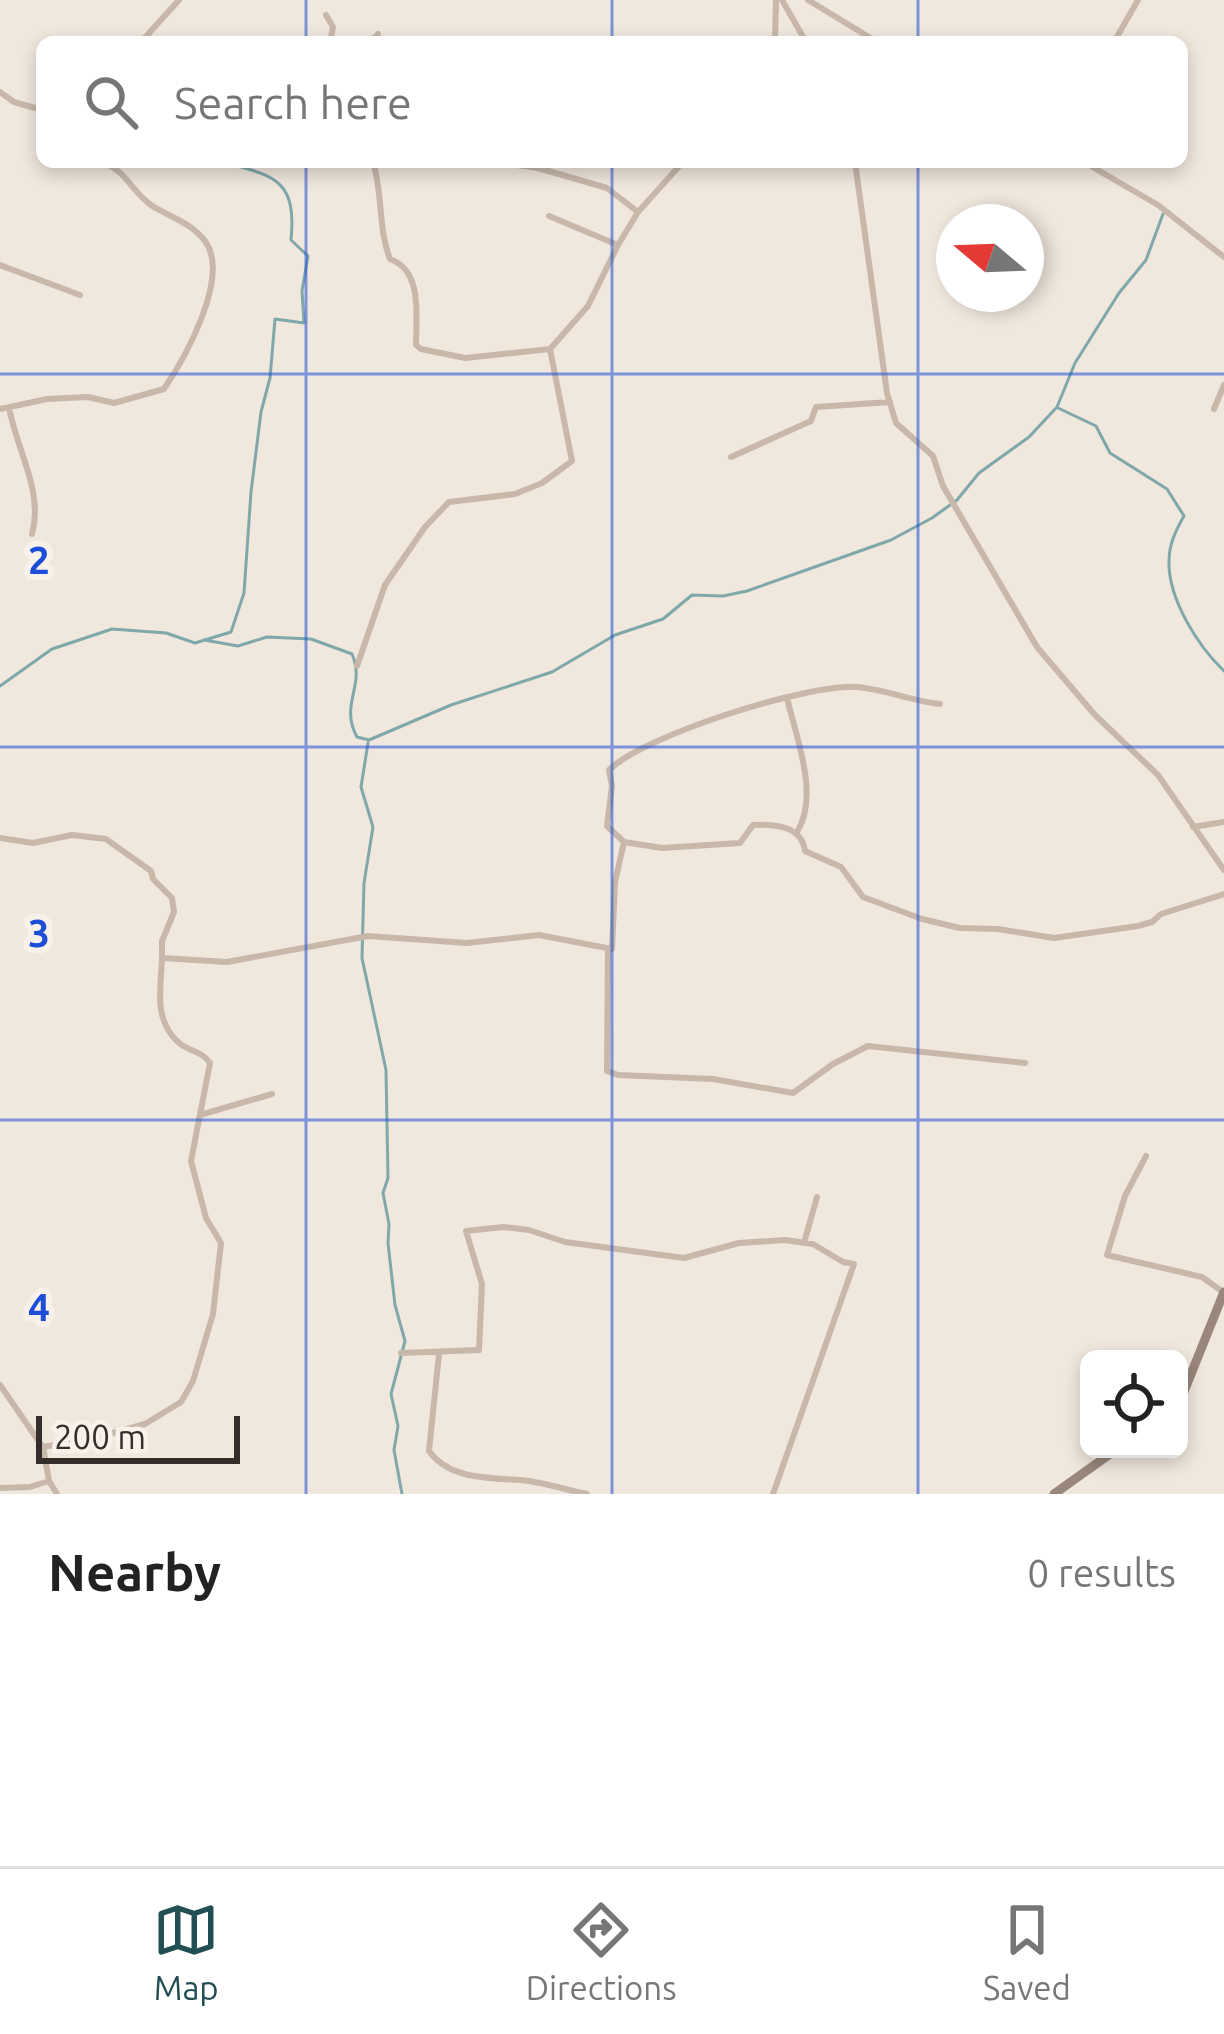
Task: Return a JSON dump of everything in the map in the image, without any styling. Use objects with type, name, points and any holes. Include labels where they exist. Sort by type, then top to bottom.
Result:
[{"type":"main road","points":[[1188,1382],[1224,1292]]},
{"type":"main road","points":[[1054,1494],[1104,1458]]},
{"type":"street","points":[[146,36],[179,0]]},
{"type":"street","points":[[776,36],[779,0]]},
{"type":"street","points":[[779,0],[802,36]]},
{"type":"street","points":[[808,0],[868,36]]},
{"type":"street","points":[[1117,36],[1138,0]]},
{"type":"street","points":[[326,15],[333,27],[331,36]]},
{"type":"street","points":[[0,92],[36,107]]},
{"type":"street","points":[[32,534],[37,514],[4,408],[37,400],[88,397],[114,403],[164,389],[199,328],[215,260],[206,242],[176,217],[142,198],[117,168]]},
{"type":"street","points":[[375,168],[383,243],[390,260],[409,271],[416,302],[416,345],[465,358],[550,349],[588,306],[638,212],[678,168]]},
{"type":"street","points":[[530,168],[607,188],[638,212]]},
{"type":"street","points":[[857,168],[896,423],[932,456],[955,507],[1037,646],[1095,715],[1158,776],[1224,870]]},
{"type":"street","points":[[1094,168],[1159,205],[1224,256]]},
{"type":"street","points":[[549,216],[618,244]]},
{"type":"street","points":[[0,266],[80,295]]},
{"type":"street","points":[[357,666],[385,585],[448,502],[515,494],[542,483],[572,461],[550,349]]},
{"type":"street","points":[[1214,409],[1224,385]]},
{"type":"street","points":[[731,457],[811,421],[816,407],[890,402]]},
{"type":"street","points":[[940,704],[861,688],[834,688],[694,726],[613,765],[607,826],[624,842],[662,848],[740,843],[753,825],[797,832],[806,851],[841,867],[863,897],[960,928],[1067,939],[1152,922],[1161,914],[1224,894]]},
{"type":"street","points":[[788,698],[805,774],[805,821],[797,832]]},
{"type":"street","points":[[1193,827],[1224,822]]},
{"type":"street","points":[[0,838],[33,843],[72,835],[115,843],[151,871],[172,898],[174,912],[162,941],[159,1007],[167,1029],[182,1046],[202,1052],[210,1063],[191,1161],[206,1218],[221,1243],[213,1314],[193,1381],[181,1402],[145,1424],[43,1447]]},
{"type":"street","points":[[162,958],[227,962],[363,936],[467,943],[539,935],[612,949],[615,882],[624,842]]},
{"type":"street","points":[[608,949],[607,1071],[618,1075],[712,1079],[793,1093],[832,1064],[868,1046],[1025,1063]]},
{"type":"street","points":[[200,1115],[272,1094]]},
{"type":"street","points":[[1146,1156],[1125,1196],[1107,1256],[1202,1277],[1224,1292]]},
{"type":"street","points":[[804,1243],[817,1197]]},
{"type":"street","points":[[401,1353],[479,1350],[482,1284],[466,1231],[529,1230],[565,1242],[684,1258],[739,1243],[804,1243],[854,1264],[773,1494]]},
{"type":"street","points":[[439,1354],[429,1450],[437,1461],[480,1480],[528,1481],[587,1494]]},
{"type":"street","points":[[0,1385],[43,1447],[56,1494]]},
{"type":"street","points":[[0,1488],[49,1481]]},
{"type":"waterway","points":[[0,686],[52,649],[112,629],[166,633],[195,643],[231,632],[244,593],[251,492],[275,319],[304,323],[302,291],[308,256],[291,240],[286,192],[269,177],[243,168]]},
{"type":"waterway","points":[[204,640],[238,646],[267,637],[311,639],[352,654],[356,676],[352,725],[357,737],[369,740],[451,705],[552,672],[615,635],[663,619],[692,595],[747,591],[891,540],[957,500],[979,473],[1029,437],[1057,407],[1075,363],[1146,260],[1163,214]]},
{"type":"waterway","points":[[1058,408],[1096,426],[1110,453],[1167,489],[1184,516],[1169,555],[1174,591],[1195,635],[1224,671]]},
{"type":"waterway","points":[[368,743],[361,787],[373,827],[364,883],[362,958],[386,1070],[388,1178],[383,1193],[395,1305],[405,1341],[391,1394],[402,1494]]}]
